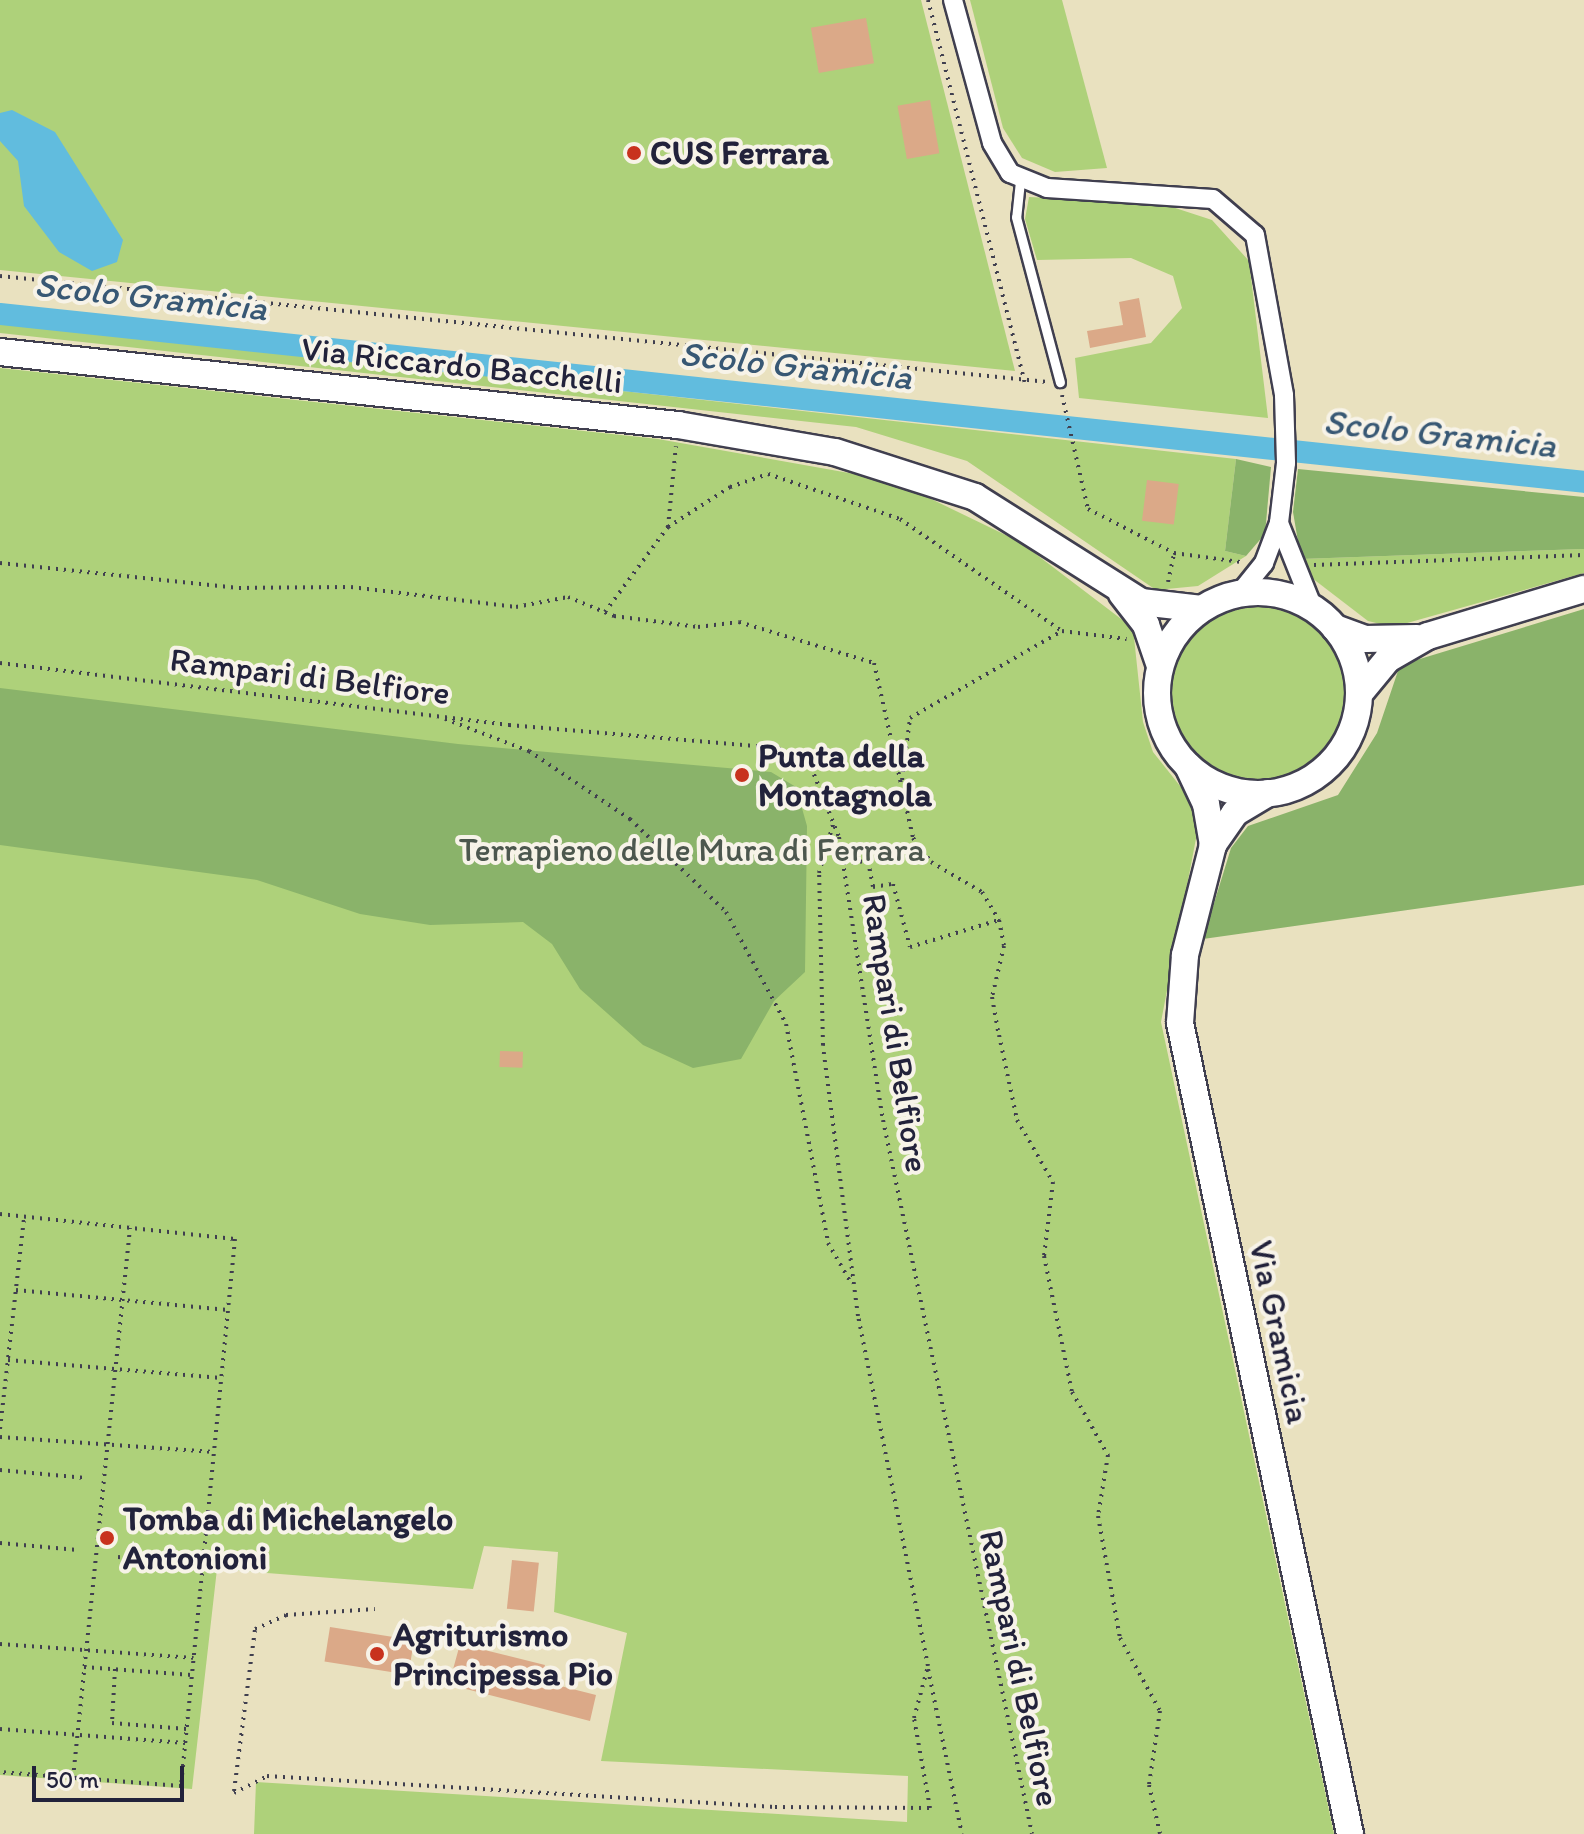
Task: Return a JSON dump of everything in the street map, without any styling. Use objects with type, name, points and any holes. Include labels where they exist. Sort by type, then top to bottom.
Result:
[{"type":"main road","name":"Via Riccardo Bacchelli","points":[[0,352],[678,425],[835,452],[950,485],[1120,591],[1159,606],[1202,609]]},
{"type":"main road","points":[[1335,628],[1384,641],[1428,636],[1584,589]]},
{"type":"main road","name":"Via Riccardo Bacchelli","points":[[1120,591],[1146,625],[1160,666]]},
{"type":"main road","name":"Via Gramicia","points":[[1213,845],[1206,804],[1159,715],[1160,666],[1176,634],[1202,609],[1239,594],[1277,594],[1313,608],[1335,628],[1355,666],[1359,694],[1350,734],[1335,758],[1303,783],[1268,793],[1235,813],[1213,845],[1180,981],[1183,1049],[1350,1834]]},
{"type":"main road","points":[[1359,694],[1388,659],[1428,636]]},
{"type":"main road","name":"Via Gramicia","points":[[1188,766],[1227,789],[1268,793]]},
{"type":"street","points":[[953,0],[992,143],[1020,181]]},
{"type":"street","name":"Via Gramicia","points":[[1020,181],[1196,195],[1244,219],[1262,255],[1287,425],[1279,523],[1264,563],[1239,594]]},
{"type":"street","name":"Via Gramicia","points":[[1279,523],[1290,566],[1313,608]]},
{"type":"lane","points":[[1020,181],[1016,217],[1060,382]]},
{"type":"path","points":[[0,276],[1025,382],[928,0]]},
{"type":"path","points":[[1063,399],[1079,496],[1099,519],[1174,553],[1264,563]]},
{"type":"path","points":[[668,527],[678,425]]},
{"type":"path","points":[[605,612],[668,527],[750,478],[784,477],[868,504],[929,535],[1062,631],[1110,641],[1134,636]]},
{"type":"path","points":[[1290,566],[1584,555]]},
{"type":"path","points":[[0,563],[239,588],[351,587],[516,607],[568,597],[605,612],[698,627],[739,622],[866,657],[880,673],[881,710],[920,851],[982,892],[999,920],[1004,946],[992,997],[1017,1120],[1053,1182],[1044,1256],[1072,1392],[1108,1455],[1098,1516],[1120,1638],[1160,1711],[1149,1785],[1160,1834]]},
{"type":"path","points":[[902,784],[910,718],[1062,631]]},
{"type":"path","name":"Rampari di Belfiore","points":[[0,663],[433,715],[778,748],[811,767],[835,819],[886,1136],[1032,1834]]},
{"type":"path","points":[[433,715],[486,731],[573,779],[660,845],[726,912],[786,1024],[828,1243],[853,1285]]},
{"type":"path","points":[[835,819],[821,848],[818,991],[853,1285],[962,1834]]},
{"type":"path","points":[[843,863],[868,861],[873,887],[893,884],[910,947],[999,920]]},
{"type":"path","points":[[0,1214],[235,1239],[181,1786],[0,1772]]},
{"type":"path","points":[[0,1429],[24,1217]]},
{"type":"path","points":[[73,1778],[130,1228]]},
{"type":"path","points":[[16,1290],[228,1310]]},
{"type":"path","points":[[8,1360],[221,1378]]},
{"type":"path","points":[[0,1437],[214,1452]]},
{"type":"path","points":[[0,1470],[86,1478]]},
{"type":"path","points":[[0,1543],[78,1550]]},
{"type":"path","points":[[118,1557],[203,1565]]},
{"type":"path","points":[[375,1609],[286,1615],[255,1629],[234,1793],[267,1776],[930,1808],[914,1718],[928,1666]]},
{"type":"path","points":[[0,1644],[193,1658]]},
{"type":"path","points":[[84,1667],[192,1675]]},
{"type":"path","points":[[115,1669],[112,1723],[187,1729]]},
{"type":"path","points":[[0,1729],[185,1743]]},
{"type":"green space","name":"CUS Ferrara","points":[[0,0],[921,0],[1015,371],[0,270]]},
{"type":"green space","points":[[970,0],[1062,0],[1107,168],[1055,172],[1022,158],[1003,128]]},
{"type":"green space","points":[[1029,197],[1160,203],[1212,220],[1249,261],[1268,418],[1079,398],[1075,358],[1151,343],[1182,308],[1173,276],[1131,258],[1037,260],[1025,219]]},
{"type":"green space","points":[[0,322],[1236,459],[1225,551],[1246,556],[1198,586],[1156,590],[967,461],[856,427],[0,333]]},
{"type":"green space","name":"Terrapieno delle Mura di Ferrara","points":[[0,368],[658,439],[894,481],[1020,542],[1133,628],[1143,722],[1153,752],[1192,801],[1198,828],[1161,1022],[1334,1834],[254,1834],[256,1782],[907,1822],[908,1776],[601,1761],[627,1633],[554,1612],[558,1552],[484,1546],[473,1589],[217,1569],[192,1789],[0,1775]]},
{"type":"green space","points":[[1236,459],[1271,467],[1265,534],[1246,556],[1225,551]]},
{"type":"green space","points":[[1298,469],[1584,497],[1584,549],[1301,559],[1293,512]]},
{"type":"green space","points":[[1584,549],[1584,573],[1393,627],[1368,621],[1312,578],[1301,559]]},
{"type":"green space","points":[[1258,607],[1291,613],[1319,632],[1338,660],[1344,693],[1338,726],[1319,754],[1291,773],[1258,779],[1225,773],[1197,754],[1178,726],[1172,693],[1178,660],[1197,632],[1225,613]]},
{"type":"green space","points":[[1584,609],[1584,885],[1203,939],[1231,848],[1248,826],[1338,795],[1377,733],[1400,665]]},
{"type":"green space","name":"Terrapieno delle Mura di Ferrara","points":[[0,688],[458,744],[771,772],[796,787],[807,826],[805,972],[774,1001],[741,1059],[693,1068],[643,1045],[580,989],[552,944],[523,922],[430,925],[360,914],[257,880],[0,845]]},
{"type":"water","points":[[12,110],[55,132],[123,240],[117,262],[92,271],[59,252],[24,206],[18,161],[0,141],[0,113]]},
{"type":"building","points":[[866,18],[874,63],[819,73],[811,28]]},
{"type":"building","points":[[930,100],[939,153],[907,159],[898,106]]},
{"type":"building","points":[[1139,298],[1146,337],[1090,348],[1087,331],[1123,325],[1119,302]]},
{"type":"building","points":[[1147,480],[1179,484],[1174,525],[1142,521]]},
{"type":"building","points":[[500,1051],[523,1052],[522,1068],[499,1067]]},
{"type":"building","points":[[512,1560],[539,1563],[534,1612],[507,1609]]},
{"type":"building","points":[[330,1627],[414,1640],[408,1675],[325,1662]]},
{"type":"building","points":[[460,1644],[545,1665],[541,1681],[596,1695],[590,1721],[466,1689],[467,1674],[452,1673]]},
{"type":"waterway","name":"Scolo Gramicia","points":[[0,314],[1584,482]]},
{"type":"place","name":"CUS Ferrara","points":[[634,153]]},
{"type":"place","name":"Punta della Montagnola","points":[[742,775]]},
{"type":"place","name":"Tomba di Michelangelo Antonioni","points":[[107,1538]]},
{"type":"place","name":"Agriturismo Principessa Pio","points":[[377,1654]]}]
